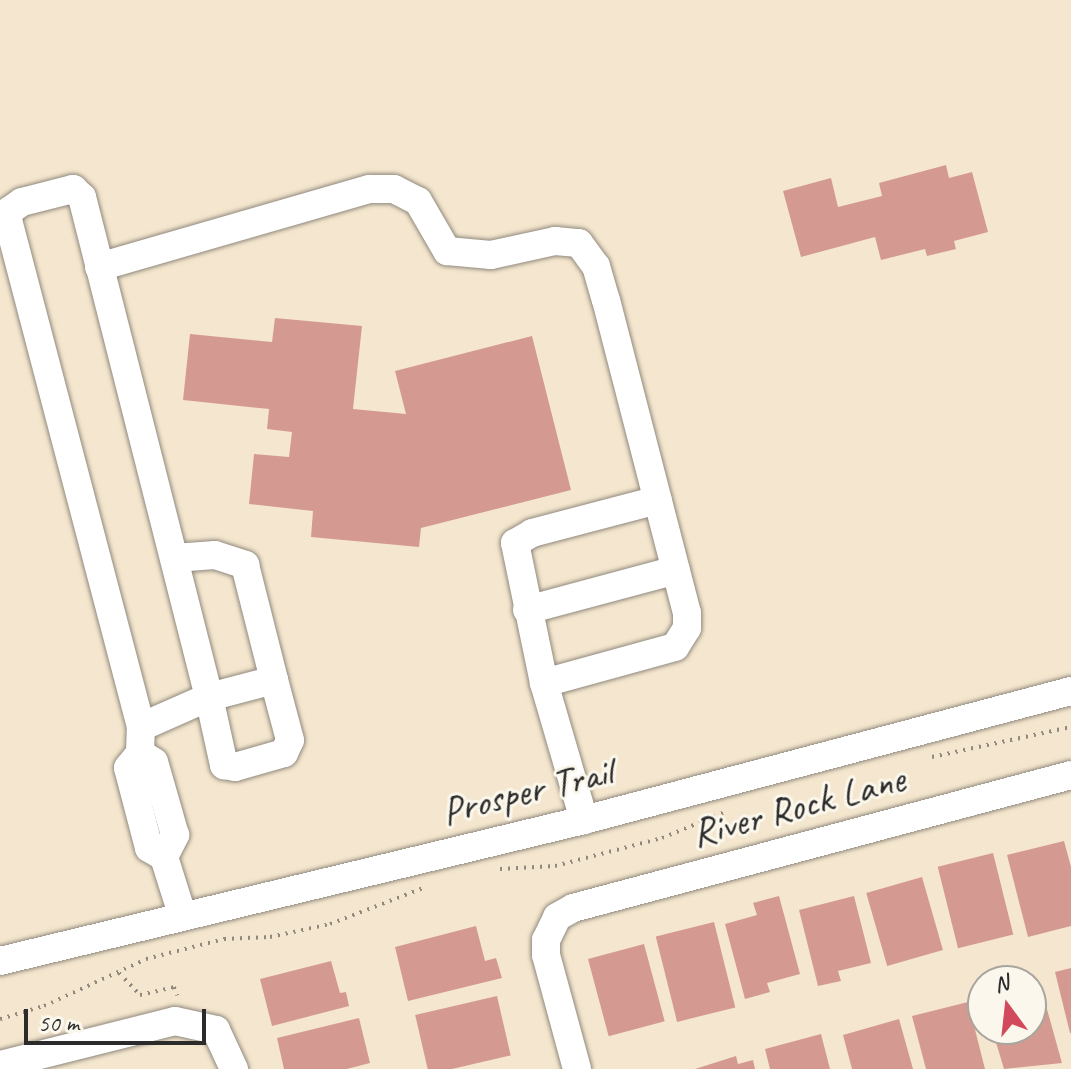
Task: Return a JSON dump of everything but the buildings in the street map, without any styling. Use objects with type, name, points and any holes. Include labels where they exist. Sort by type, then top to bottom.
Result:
[{"type":"street","points":[[174,558],[215,555],[245,565],[290,740],[284,753],[235,767],[224,765],[82,197],[73,189],[22,202],[9,211],[140,740],[154,762],[175,835],[164,857],[182,914]]},
{"type":"street","points":[[99,267],[370,189],[394,189],[418,201],[447,251],[491,255],[555,241],[579,243],[596,266],[687,613],[687,628],[675,647],[544,683]]},
{"type":"street","points":[[584,820],[544,683],[515,543],[532,533],[658,500]]},
{"type":"street","points":[[527,610],[676,570]]},
{"type":"street","points":[[140,740],[209,697],[274,680]]},
{"type":"street","name":"Prosper Trail","points":[[0,961],[182,914],[584,820],[1071,691]]},
{"type":"street","name":"River Rock Lane","points":[[577,1069],[546,955],[551,924],[573,908],[1071,775]]},
{"type":"street","points":[[0,1065],[175,1021],[204,1027],[234,1069]]},
{"type":"path","points":[[926,758],[1071,727]]},
{"type":"path","points":[[498,869],[555,866],[662,838],[732,809]]},
{"type":"path","points":[[0,1019],[119,973],[146,959],[224,939],[270,937],[330,924],[440,881]]},
{"type":"path","points":[[119,973],[140,995],[174,987],[204,1027]]}]
